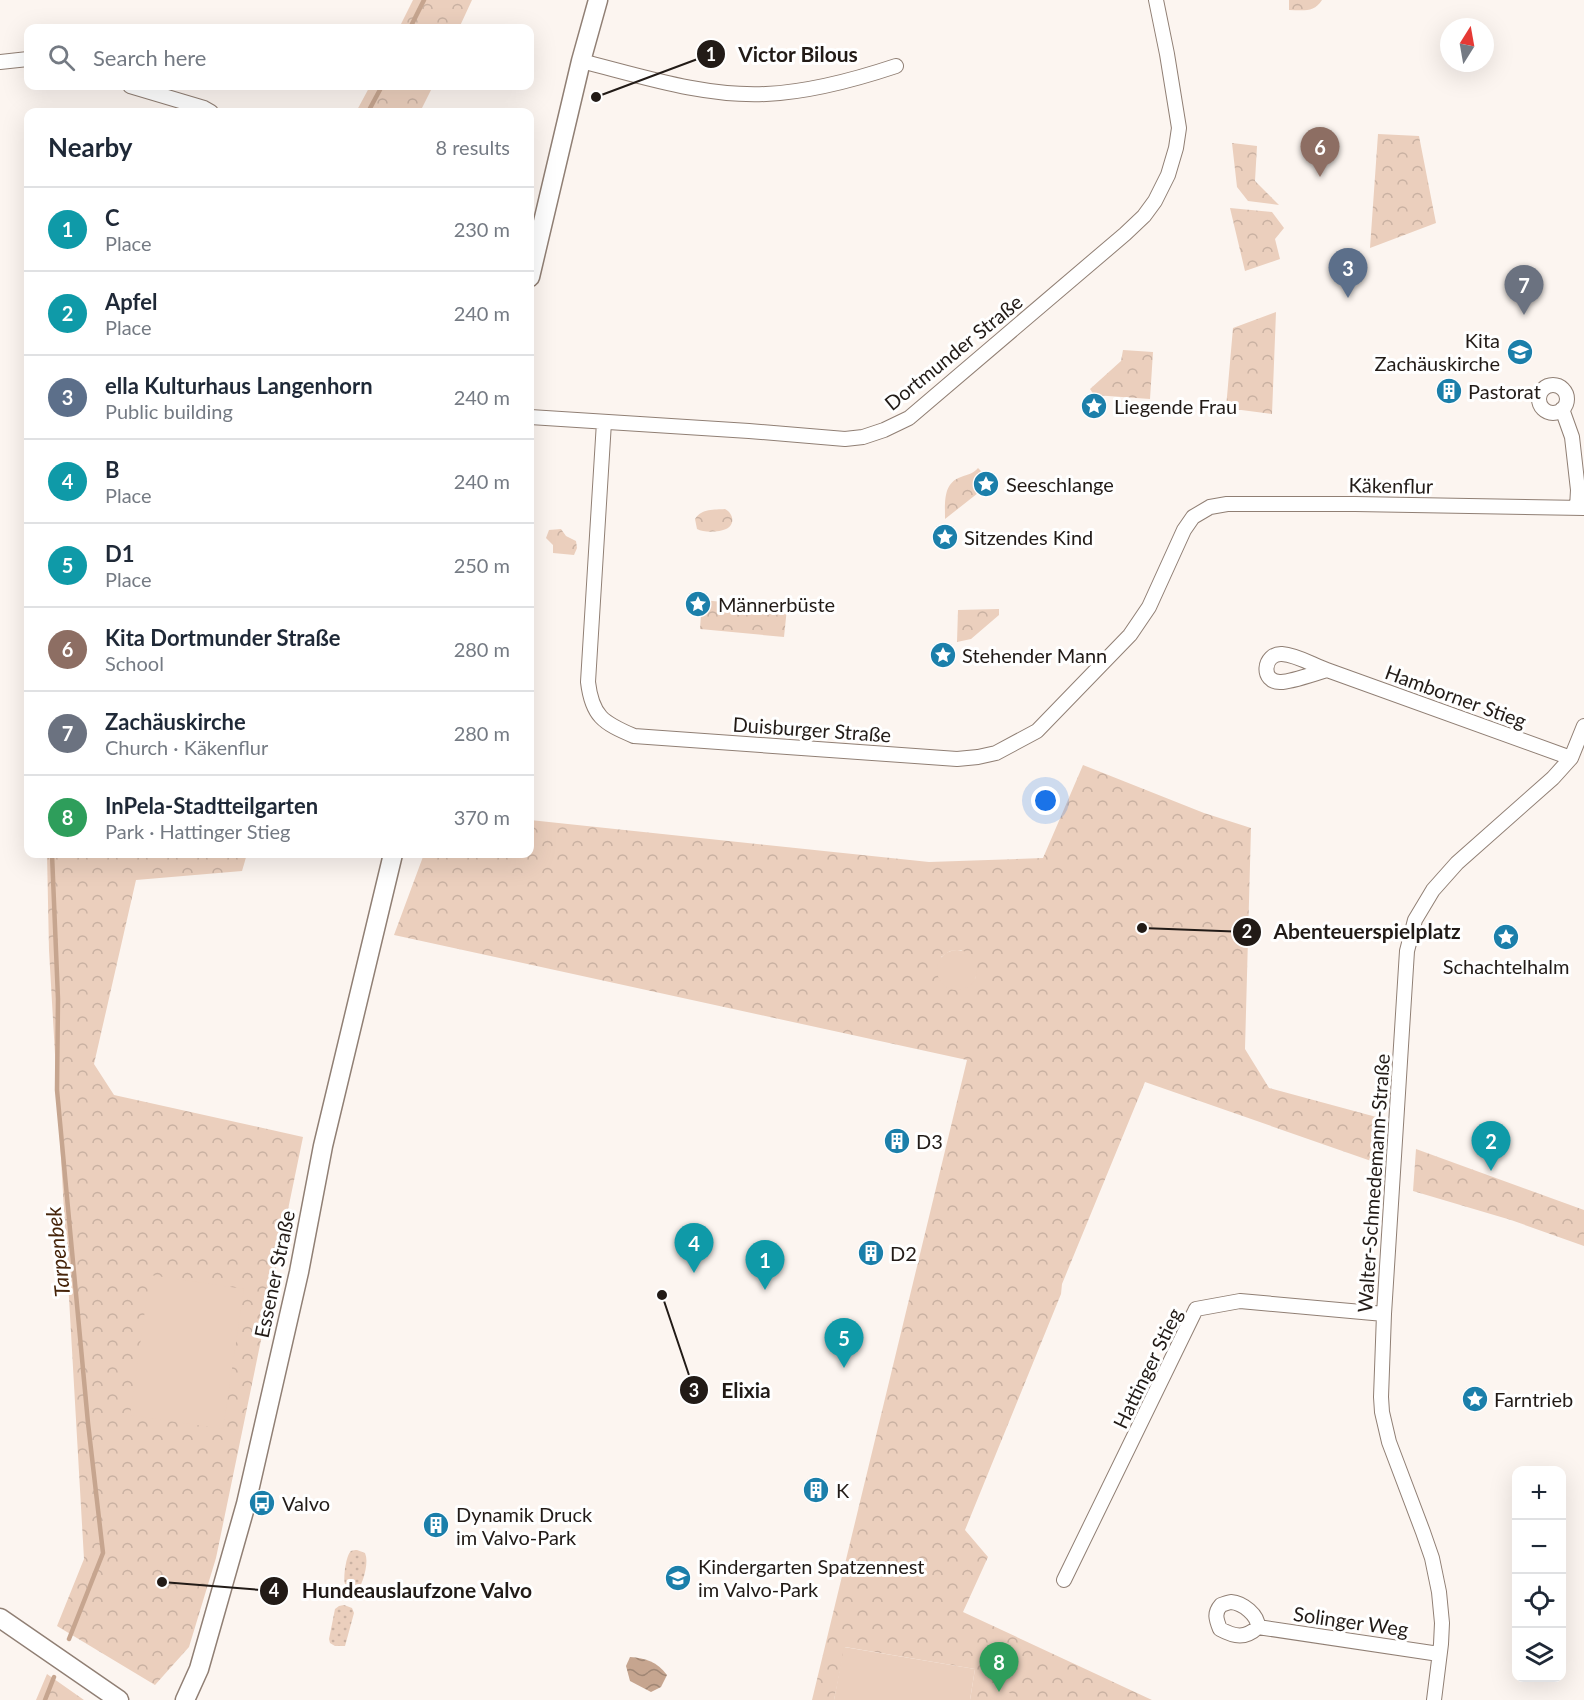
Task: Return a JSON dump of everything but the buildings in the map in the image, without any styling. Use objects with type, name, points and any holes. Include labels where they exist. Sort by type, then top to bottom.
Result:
[{"type":"street","points":[[534,260],[581,61],[598,0]]},
{"type":"street","name":"Dortmunder Straße","points":[[534,417],[749,430],[845,439],[863,437],[909,418],[1125,234],[1144,216],[1155,201],[1168,175],[1179,128],[1156,0]]},
{"type":"street","points":[[0,62],[24,59]]},
{"type":"street","points":[[581,61],[692,87],[744,94],[803,90],[896,66]]},
{"type":"street","points":[[143,90],[204,108]]},
{"type":"street","name":"Käkenflur","points":[[1204,510],[1216,505],[1227,504],[1581,508],[1572,437],[1562,410]]},
{"type":"street","name":"Duisburger Straße","points":[[604,422],[589,689],[594,709],[606,723],[633,736],[957,759],[978,758],[996,753],[1037,731],[1130,635],[1149,607],[1184,530],[1193,517],[1204,510]]},
{"type":"street","name":"Hamborner Stieg","points":[[1327,670],[1571,758]]},
{"type":"street","name":"Walter-Schmedemann-Straße","points":[[1434,1700],[1442,1623],[1436,1574],[1419,1518],[1394,1457],[1382,1412],[1381,1366],[1407,951],[1415,920],[1423,904],[1444,876],[1553,778],[1571,758],[1584,726]]},
{"type":"street","name":"Essener Straße","points":[[185,1700],[199,1669],[246,1504],[299,1272],[324,1146],[392,858]]},
{"type":"street","name":"Hattinger Stieg","points":[[1064,1580],[1196,1309],[1240,1301],[1384,1314]]},
{"type":"street","points":[[0,1618],[119,1700]]},
{"type":"street","name":"Solinger Weg","points":[[1258,1627],[1439,1654]]},
{"type":"green space","points":[[413,0],[472,0],[461,24],[401,24]]},
{"type":"green space","points":[[1289,0],[1322,0],[1312,9],[1289,10]]},
{"type":"green space","points":[[368,90],[431,90],[422,108],[358,108]]},
{"type":"green space","points":[[1378,134],[1419,136],[1436,223],[1370,248]]},
{"type":"green space","points":[[1232,143],[1257,146],[1255,181],[1279,205],[1248,201],[1237,187]]},
{"type":"green space","points":[[1230,208],[1272,212],[1284,228],[1275,239],[1280,259],[1245,271]]},
{"type":"green space","points":[[1276,312],[1272,414],[1226,408],[1233,328]]},
{"type":"green space","points":[[1123,350],[1153,352],[1150,399],[1094,395],[1090,389],[1121,361]]},
{"type":"green space","points":[[978,468],[992,482],[945,519],[948,488],[955,480]]},
{"type":"green space","points":[[725,509],[730,513],[732,519],[729,527],[716,531],[697,529],[695,519],[698,515],[708,510]]},
{"type":"green space","points":[[561,529],[566,536],[576,541],[577,548],[574,555],[553,553],[553,545],[546,538],[549,530]]},
{"type":"green space","points":[[702,600],[787,608],[784,637],[700,629]]},
{"type":"green space","points":[[999,609],[999,615],[971,639],[957,642],[958,610]]},
{"type":"green space","points":[[1083,765],[1204,813],[1251,828],[1245,1049],[1269,1088],[1380,1118],[1374,1162],[1145,1082],[965,1530],[988,1557],[963,1612],[1152,1700],[970,1700],[975,1669],[845,1647],[834,1700],[812,1700],[967,1060],[394,935],[423,858],[534,858],[534,820],[929,862],[1043,858]],"holes":[[[961,950],[972,959],[976,969],[975,979],[941,957],[950,951]]]},
{"type":"green space","points":[[47,858],[246,858],[242,871],[136,880],[94,1064],[114,1095],[303,1137],[216,1558],[189,1647],[155,1685],[57,1626],[84,1559],[49,950]]},
{"type":"green space","points":[[957,950],[971,956],[977,970],[971,984],[957,990],[943,984],[937,970],[943,956]]},
{"type":"green space","points":[[1416,1149],[1584,1210],[1584,1246],[1511,1220],[1413,1191]]},
{"type":"green space","points":[[150,1275],[244,1289],[223,1429],[130,1415]]},
{"type":"green space","points":[[357,1550],[365,1553],[366,1570],[360,1587],[349,1587],[344,1581],[346,1562],[349,1553]]},
{"type":"green space","points":[[344,1605],[352,1608],[354,1613],[345,1646],[335,1646],[330,1643],[329,1639],[335,1609]]},
{"type":"green space","points":[[844,1647],[975,1669],[970,1700],[834,1700]]},
{"type":"green space","points":[[47,1674],[84,1700],[36,1700]]},
{"type":"green space","points":[[992,1683],[1022,1700],[990,1700]]},
{"type":"water","points":[[630,1657],[641,1658],[659,1667],[667,1675],[661,1687],[651,1692],[630,1681],[626,1666]]},
{"type":"waterway","name":"Tarpenbek","points":[[412,24],[424,0]]},
{"type":"waterway","name":"Tarpenbek","points":[[370,108],[380,90]]},
{"type":"waterway","name":"Tarpenbek","points":[[52,858],[58,999],[57,1090],[88,1423],[103,1553],[69,1639]]},
{"type":"waterway","name":"Tarpenbek","points":[[45,1700],[54,1677]]},
{"type":"place","name":"Victor Bilous","points":[[596,97]]},
{"type":"place","name":"Kita Dortmunder Straße","points":[[1320,177]]},
{"type":"place","name":"ella Kulturhaus Langenhorn","points":[[1348,298]]},
{"type":"place","name":"Zachäuskirche","points":[[1524,315]]},
{"type":"place","name":"Kita Zachäuskirche","points":[[1520,352]]},
{"type":"place","name":"Pastorat","points":[[1449,391]]},
{"type":"place","name":"Liegende Frau","points":[[1094,406]]},
{"type":"place","name":"Seeschlange","points":[[986,484]]},
{"type":"place","name":"Sitzendes Kind","points":[[945,537]]},
{"type":"place","name":"Männerbüste","points":[[698,604]]},
{"type":"place","name":"Stehender Mann","points":[[943,655]]},
{"type":"place","name":"Abenteuerspielplatz","points":[[1142,928]]},
{"type":"place","name":"Schachtelhalm","points":[[1506,937]]},
{"type":"place","name":"D3","points":[[897,1141]]},
{"type":"place","name":"Apfel","points":[[1491,1171]]},
{"type":"place","name":"D2","points":[[871,1253]]},
{"type":"place","name":"B","points":[[694,1273]]},
{"type":"place","name":"C","points":[[765,1290]]},
{"type":"place","name":"Elixia","points":[[662,1295]]},
{"type":"place","name":"D1","points":[[844,1368]]},
{"type":"place","name":"Farntrieb","points":[[1475,1399]]},
{"type":"place","name":"K","points":[[816,1490]]},
{"type":"place","name":"Valvo","points":[[262,1503]]},
{"type":"place","name":"Dynamik Druck im Valvo-Park","points":[[436,1525]]},
{"type":"place","name":"Kindergarten Spatzennest im Valvo-Park","points":[[678,1578]]},
{"type":"place","name":"Hundeauslaufzone Valvo","points":[[162,1582]]},
{"type":"place","name":"InPela-Stadtteilgarten","points":[[999,1692]]}]
